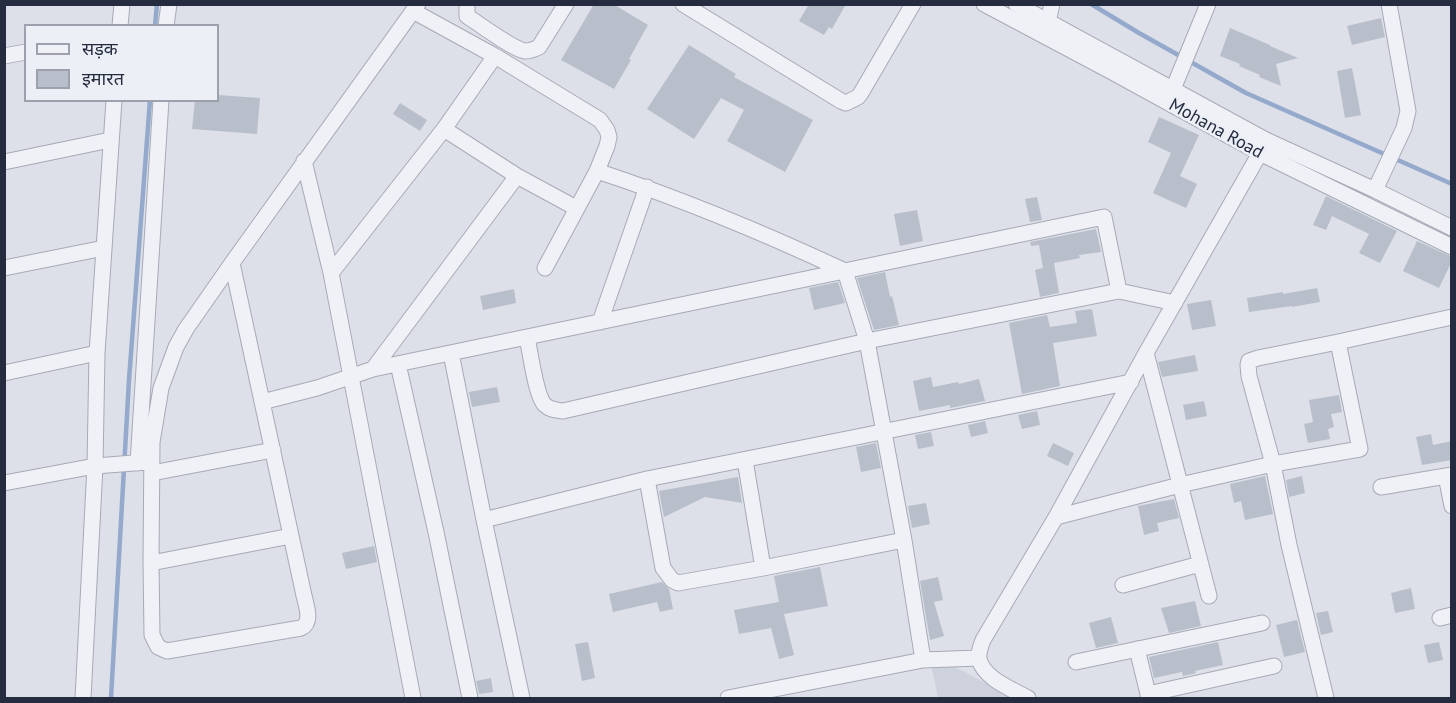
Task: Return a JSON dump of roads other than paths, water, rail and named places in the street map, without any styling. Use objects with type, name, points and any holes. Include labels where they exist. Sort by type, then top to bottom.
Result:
[{"type":"street","points":[[120,24],[122,4]]},
{"type":"street","points":[[166,24],[169,4]]},
{"type":"street","points":[[467,4],[467,16],[525,51],[539,47],[566,4]]},
{"type":"street","points":[[683,4],[846,103],[861,93],[913,4]]},
{"type":"street","name":"Mohana Road","points":[[984,4],[1046,29],[1452,246]]},
{"type":"street","name":"Mohana Road","points":[[1016,4],[1046,29]]},
{"type":"street","points":[[1046,29],[1052,4]]},
{"type":"street","points":[[1170,96],[1208,4]]},
{"type":"street","points":[[1376,189],[1404,128],[1408,111],[1389,4]]},
{"type":"street","points":[[148,466],[163,380],[186,329],[304,161],[416,8],[605,125],[609,136],[597,171],[545,268]]},
{"type":"street","points":[[4,56],[24,52]]},
{"type":"street","points":[[330,273],[444,129],[495,56]]},
{"type":"street","points":[[83,699],[100,466],[97,353],[114,102]]},
{"type":"street","points":[[160,102],[148,466],[152,635],[158,646],[167,651],[301,628],[306,626],[308,617],[232,263]]},
{"type":"street","points":[[444,129],[517,176],[576,208]]},
{"type":"street","points":[[4,162],[110,140]]},
{"type":"street","points":[[1028,699],[995,680],[983,666],[979,658],[979,650],[1263,147]]},
{"type":"street","name":"Mohana Road","points":[[1263,147],[1376,189],[1452,228]]},
{"type":"street","points":[[304,161],[330,273],[413,699]]},
{"type":"street","points":[[597,171],[726,218],[845,271],[867,341],[885,431],[923,660]]},
{"type":"street","points":[[373,369],[517,176]]},
{"type":"street","points":[[600,322],[647,188]]},
{"type":"street","points":[[262,402],[317,388],[373,369],[1104,217],[1119,291]]},
{"type":"street","points":[[4,268],[105,248]]},
{"type":"street","points":[[527,337],[539,396],[544,405],[553,410],[563,411],[867,341],[1119,291],[1175,303]]},
{"type":"street","points":[[1326,699],[1292,557],[1273,464],[1249,376],[1249,361],[1452,317]]},
{"type":"street","points":[[1056,517],[1273,464],[1360,449],[1338,342]]},
{"type":"street","points":[[4,373],[97,353]]},
{"type":"street","points":[[451,353],[522,699]]},
{"type":"street","points":[[1146,353],[1209,596]]},
{"type":"street","points":[[398,364],[436,532],[470,699]]},
{"type":"street","points":[[484,520],[647,479],[1131,382]]},
{"type":"street","points":[[4,483],[100,466],[148,466],[273,450]]},
{"type":"street","points":[[745,460],[763,568]]},
{"type":"street","points":[[1382,487],[1449,476],[1452,506]]},
{"type":"street","points":[[647,479],[663,568],[672,580],[678,583],[904,540]]},
{"type":"street","points":[[151,563],[291,536]]},
{"type":"street","points":[[1123,585],[1200,564]]},
{"type":"street","points":[[1076,662],[1262,623]]},
{"type":"street","points":[[1137,649],[1149,696],[1274,666]]},
{"type":"street","points":[[728,699],[923,660],[979,658]]},
{"type":"waterway","points":[[155,24],[157,4]]},
{"type":"waterway","points":[[1091,4],[1246,93],[1452,184]]},
{"type":"waterway","points":[[111,698],[129,380],[150,102]]}]
